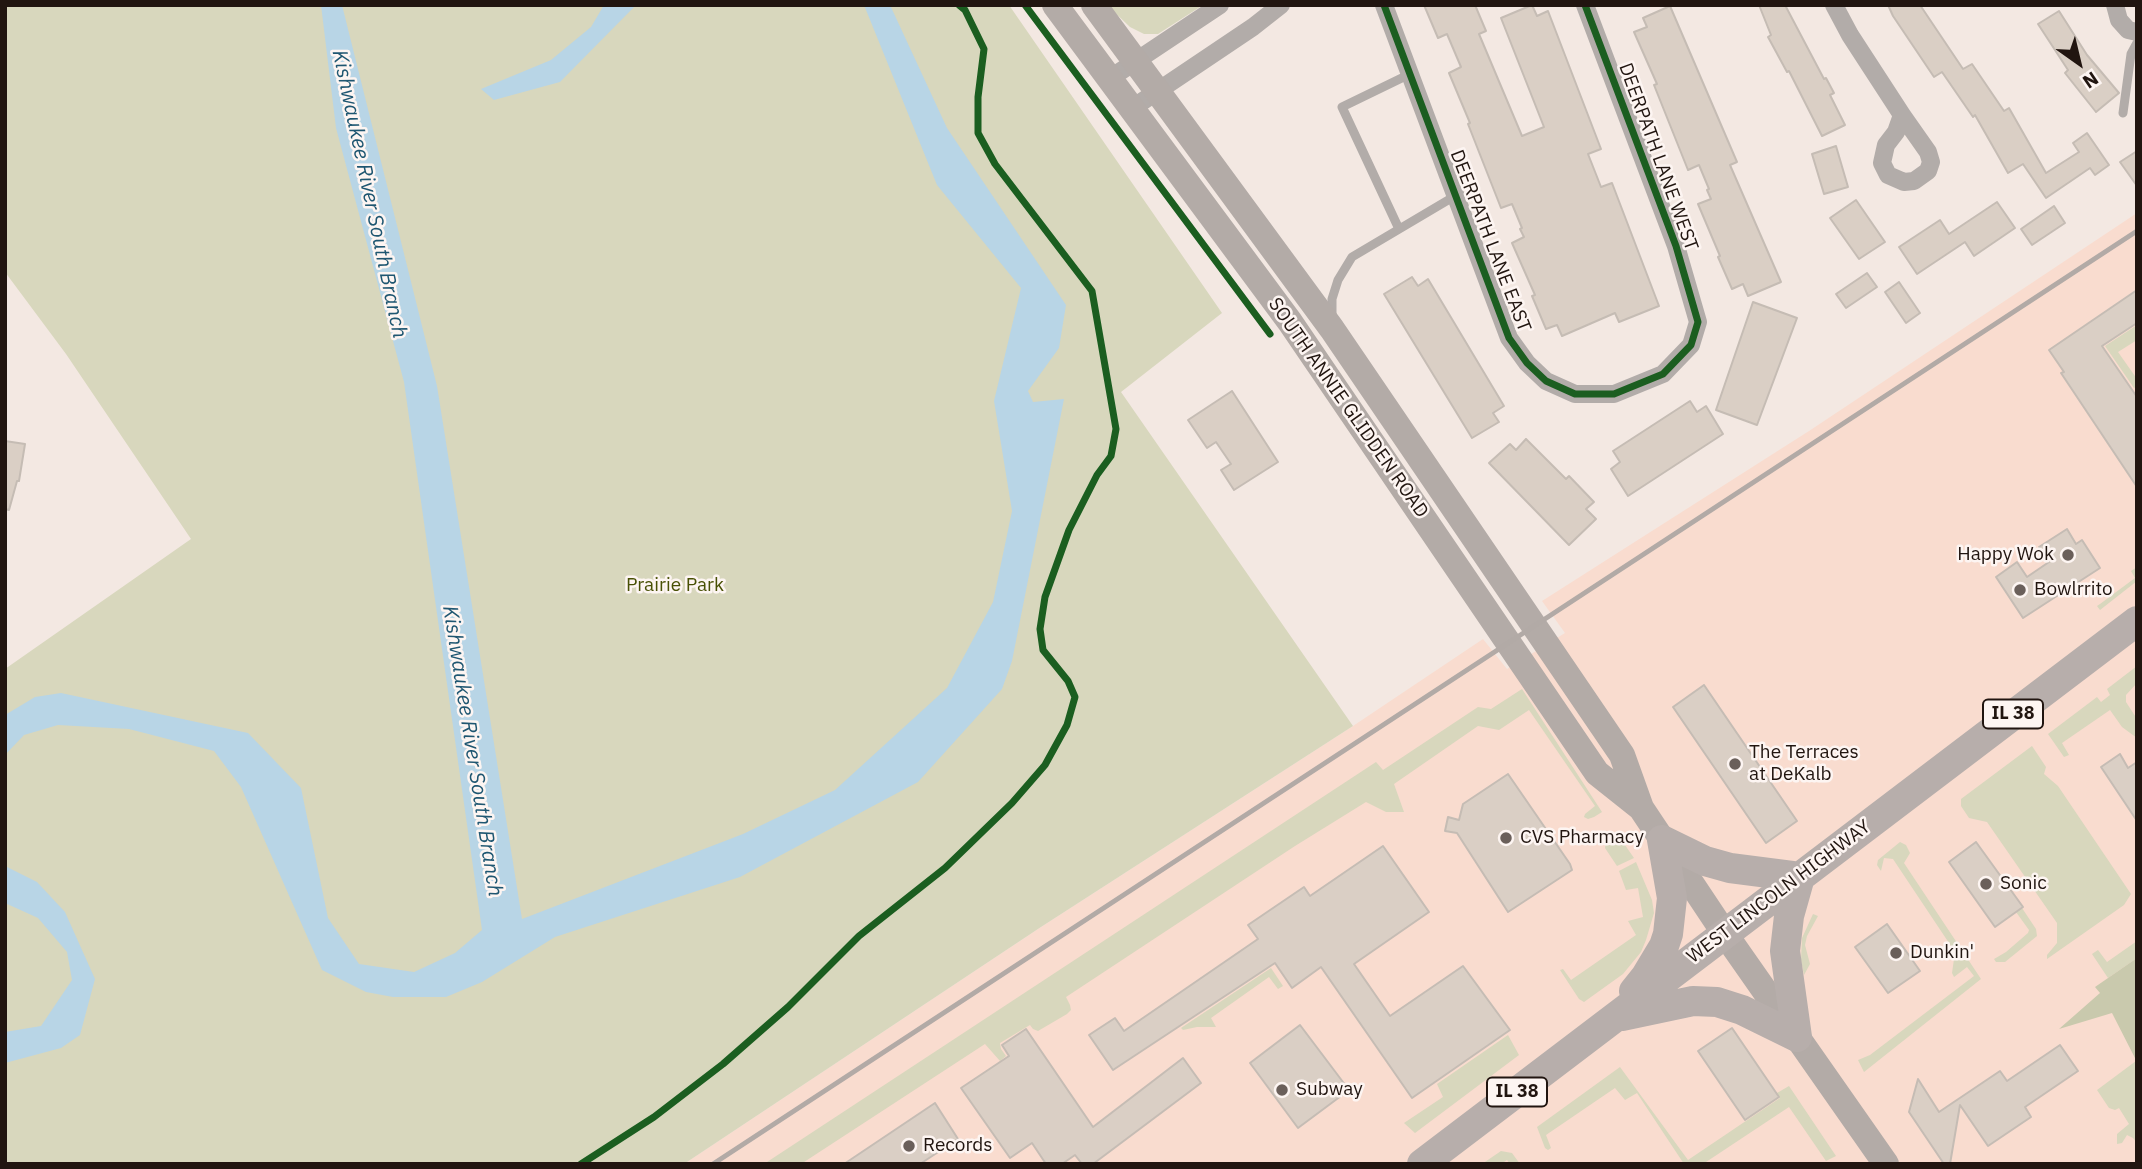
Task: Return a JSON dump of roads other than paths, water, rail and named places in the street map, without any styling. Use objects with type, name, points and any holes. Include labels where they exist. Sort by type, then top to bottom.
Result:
[{"type":"main road","name":"SOUTH ANNIE GLIDDEN ROAD","points":[[1055,5],[1290,322],[1597,773],[1641,808]]},
{"type":"main road","name":"SOUTH ANNIE GLIDDEN ROAD","points":[[1094,5],[1332,329],[1622,755],[1641,808],[1662,840],[1886,1164]]},
{"type":"main road","name":"WEST LINCOLN HIGHWAY","points":[[1422,1164],[2137,621]]},
{"type":"main road","points":[[1662,840],[1705,861],[1730,869],[1800,877],[1789,916],[1785,951],[1797,1037]]},
{"type":"main road","points":[[1612,1019],[1646,976],[1668,934],[1672,898],[1662,840]]},
{"type":"main road","points":[[1612,1019],[1693,1001],[1717,1002],[1742,1010],[1797,1037]]},
{"type":"street","points":[[1108,79],[1220,5]]},
{"type":"street","points":[[1131,108],[1281,5]]},
{"type":"street","name":"DEERPATH LANE EAST","points":[[1384,5],[1509,338],[1527,363],[1546,381],[1575,394],[1614,394],[1663,374],[1691,345],[1698,322]]},
{"type":"street","name":"DEERPATH LANE WEST","points":[[1585,5],[1676,246],[1698,322]]},
{"type":"street","points":[[1835,5],[1850,35],[1902,115]]},
{"type":"street","points":[[2115,5],[2119,20],[2128,30],[2137,32]]},
{"type":"lane","points":[[2123,113],[2131,54],[2137,43]]},
{"type":"lane","points":[[1399,229],[1342,107],[1410,74]]},
{"type":"lane","points":[[1332,329],[1332,299],[1345,266],[1353,257],[1455,196]]},
{"type":"water","name":"Kishwaukee River South Branch","points":[[321,5],[342,5],[437,386],[522,919],[743,834],[835,790],[947,688],[993,602],[1012,511],[994,401],[1021,288],[937,185],[864,5],[890,5],[947,128],[1066,305],[1059,348],[1028,391],[1033,402],[1064,399],[1012,661],[1002,689],[918,782],[740,877],[555,937],[482,982],[446,997],[393,997],[366,992],[322,970],[241,787],[214,751],[129,729],[58,725],[24,735],[5,755],[5,715],[35,697],[61,693],[248,733],[301,788],[328,918],[359,964],[414,972],[455,953],[482,930],[404,382],[336,128]]},
{"type":"water","points":[[604,5],[636,5],[560,82],[494,100],[481,89],[551,60],[591,27]]},
{"type":"water","points":[[5,866],[37,882],[65,912],[95,979],[80,1035],[61,1048],[5,1063],[5,1032],[41,1026],[72,980],[67,952],[38,918],[5,903]]},
{"type":"railway","points":[[713,1164],[2137,231]]},
{"type":"place","name":"Happy Wok","points":[[2068,555]]},
{"type":"place","name":"Bowlrrito","points":[[2020,590]]},
{"type":"place","name":"The Terraces at DeKalb","points":[[1735,764]]},
{"type":"place","name":"CVS Pharmacy","points":[[1506,838]]},
{"type":"place","name":"Sonic","points":[[1986,884]]},
{"type":"place","name":"Dunkin'","points":[[1896,953]]},
{"type":"place","name":"Subway","points":[[1282,1090]]},
{"type":"place","name":"Records","points":[[909,1146]]},
{"type":"park label","name":"Prairie Park","points":[[675,586]]}]
